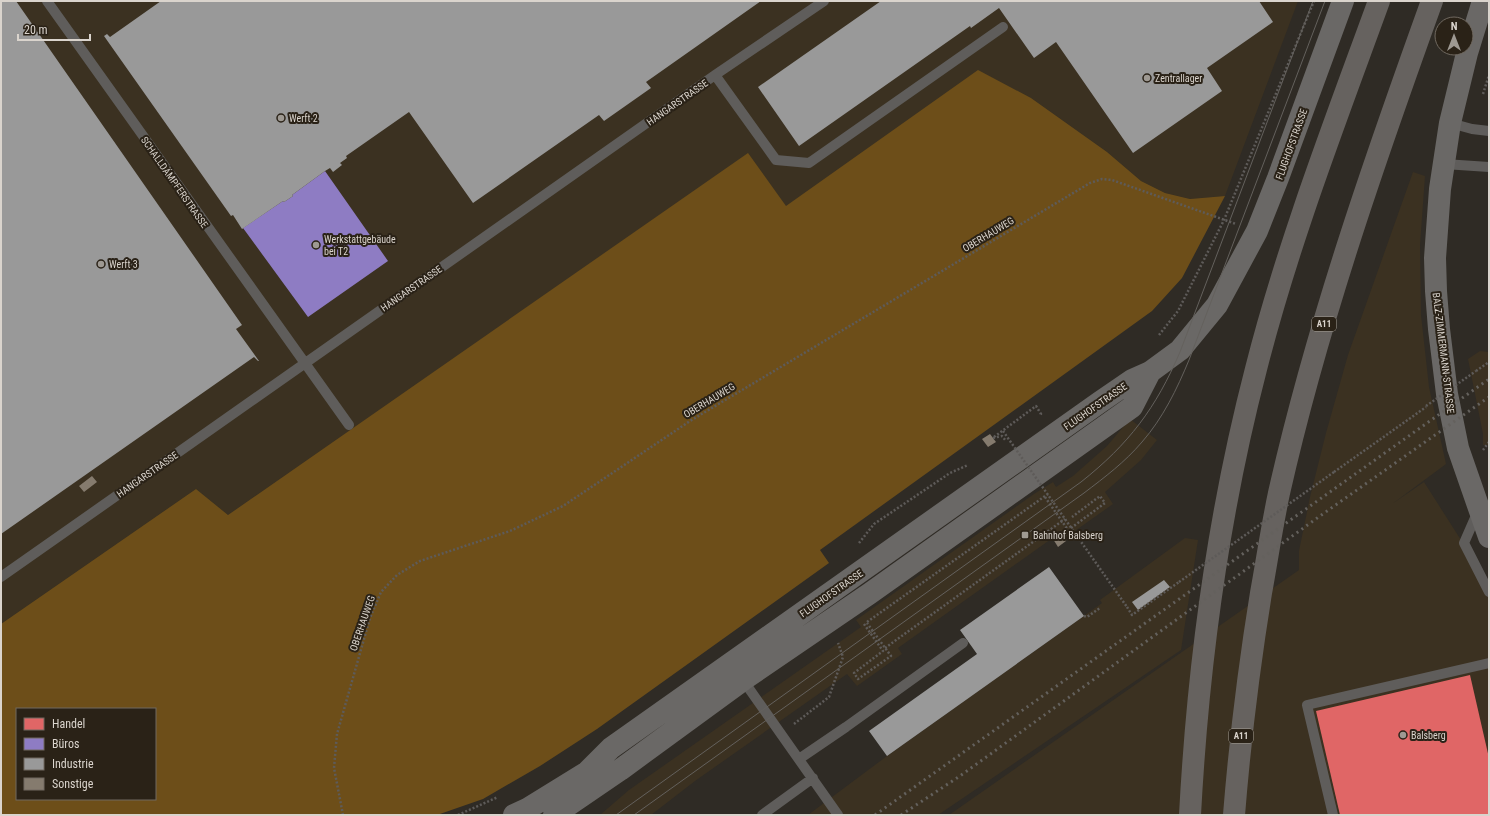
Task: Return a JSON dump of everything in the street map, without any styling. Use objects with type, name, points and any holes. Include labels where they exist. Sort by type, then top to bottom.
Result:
[{"type":"highway","points":[[1190,815],[1195,732],[1201,670],[1228,493],[1241,429],[1256,367],[1294,238],[1380,1]]},
{"type":"highway","name":"A11","points":[[1234,815],[1240,746],[1251,657],[1279,494],[1300,409],[1326,315],[1393,110],[1432,1]]},
{"type":"main road","name":"FLUGHOFSTRASSE","points":[[514,815],[527,809],[587,772],[611,748],[1100,402],[1132,380],[1150,372],[1180,350],[1217,305],[1257,231],[1343,1]]},
{"type":"main road","name":"BALZ-ZIMMERMANN-STRASSE","points":[[1483,1],[1467,53],[1450,123],[1440,189],[1435,258],[1439,329],[1447,394],[1458,448],[1489,537]]},
{"type":"main road","name":"FLUGHOFSTRASSE","points":[[554,815],[620,770],[743,680],[869,594],[1132,407],[1150,372]]},
{"type":"lane","name":"SCHALLDÄMPFERSTRASSE","points":[[47,1],[349,425]]},
{"type":"lane","name":"HANGARSTRASSE","points":[[1,577],[715,75],[824,1]]},
{"type":"lane","points":[[715,75],[776,160],[809,163],[1003,27]]},
{"type":"lane","points":[[1450,123],[1472,129],[1489,131]]},
{"type":"lane","points":[[1444,164],[1489,167]]},
{"type":"lane","points":[[1479,509],[1464,542],[1489,592]]},
{"type":"lane","points":[[799,759],[963,643]]},
{"type":"lane","points":[[1333,815],[1307,705],[1489,662]]},
{"type":"lane","points":[[743,680],[838,815]]},
{"type":"lane","points":[[762,815],[812,778]]},
{"type":"path","points":[[1156,339],[1178,311],[1224,220],[1314,1]]},
{"type":"path","points":[[1482,96],[1489,75]]},
{"type":"path","name":"OBERHAUWEG","points":[[343,815],[334,768],[337,734],[370,618],[381,592],[398,575],[420,561],[510,531],[563,506],[690,421],[1090,183],[1102,179],[1112,180],[1257,231]]},
{"type":"path","points":[[1003,431],[1132,615],[1489,362]]},
{"type":"path","points":[[1461,378],[1463,385]]},
{"type":"path","points":[[993,438],[1036,406],[1041,414]]},
{"type":"path","points":[[1009,445],[1016,440]]},
{"type":"path","points":[[854,548],[874,524],[950,473],[969,464]]},
{"type":"path","points":[[862,621],[883,651],[854,673],[858,679],[891,656],[867,622],[1048,494]]},
{"type":"path","points":[[1064,536],[1105,503],[1100,496],[1072,516]]},
{"type":"path","points":[[885,648],[1065,519]]},
{"type":"path","points":[[1084,616],[1087,617],[1100,608]]},
{"type":"path","points":[[781,734],[829,697],[843,657],[837,640]]},
{"type":"shaded area","points":[[1,1],[1298,1],[1225,196],[1190,199],[1165,193],[1141,181],[1107,152],[1031,98],[978,71],[786,207],[748,154],[228,515],[196,489],[1,624]]},
{"type":"shaded area","points":[[978,70],[1031,98],[1107,152],[1141,181],[1165,193],[1190,199],[1225,196],[1182,278],[1152,311],[820,550],[829,563],[597,729],[540,766],[483,799],[437,815],[1,815],[1,624],[196,489],[228,515],[748,153],[786,206]]},
{"type":"shaded area","points":[[1413,172],[1425,176],[1420,245],[1421,315],[1429,387],[1446,464],[1392,504],[1424,482],[1489,584],[1489,815],[949,815],[1299,570],[1299,551],[1310,497],[1348,355]]},
{"type":"shaded area","points":[[1480,351],[1489,352],[1489,445],[1483,445],[1483,434],[1468,359]]},
{"type":"shaded area","points":[[1130,419],[1157,440],[1141,460],[1105,492],[1113,504],[1065,538],[1061,532],[898,648],[902,654],[857,686],[847,674],[695,781],[651,815],[600,815],[629,790],[861,627],[856,620],[1034,494],[1053,482],[1056,487],[1073,476],[1107,446]]},
{"type":"shaded area","points":[[1185,538],[1198,540],[1181,650],[938,815],[808,815],[887,756],[1102,603],[1100,600]]},
{"type":"building: Handel","name":"Balsberg","points":[[1470,675],[1489,758],[1489,815],[1340,815],[1316,711]]},
{"type":"building: Büros","name":"Werkstattgebäude bei T2","points":[[325,171],[388,261],[308,317],[243,228],[293,196],[292,195]]},
{"type":"building: Industrie","name":"Werft 3","points":[[1,1],[16,1],[242,325],[236,329],[259,361],[254,357],[1,534]]},
{"type":"building: Industrie","name":"Werft 2","points":[[161,1],[761,1],[646,82],[651,88],[604,121],[599,115],[473,203],[409,112],[346,156],[347,158],[340,163],[342,165],[333,172],[330,168],[325,171],[292,195],[293,196],[284,202],[283,201],[242,229],[233,215],[231,216],[104,36],[107,34],[110,37]]},
{"type":"building: Industrie","name":"Zentrallager","points":[[881,1],[1259,1],[1273,22],[1207,68],[1222,91],[1133,153],[1056,42],[1034,58],[999,8],[971,28],[970,26],[799,146],[758,87]]},
{"type":"building: Industrie","points":[[1049,567],[1084,616],[887,756],[869,731],[977,654],[960,630]]},
{"type":"building: Industrie","points":[[1164,580],[1170,587],[1138,610],[1132,602]]},
{"type":"building: Sonstige","points":[[990,434],[996,442],[988,447],[982,439]]},
{"type":"building: Sonstige","points":[[92,476],[97,482],[84,492],[79,486]]},
{"type":"building: Sonstige","points":[[1061,533],[1066,541],[1058,547],[1053,539]]},
{"type":"tram line","points":[[616,815],[1081,482],[1113,454],[1140,424],[1161,391],[1180,352],[1313,1]]},
{"type":"tram line","points":[[634,815],[1084,493],[1122,463],[1150,433],[1169,403],[1189,360],[1325,1]]},
{"type":"railway","points":[[875,815],[1489,379]]},
{"type":"railway","points":[[901,815],[960,776],[1320,516],[1489,397]]},
{"type":"place","name":"Zentrallager","points":[[1147,78]]},
{"type":"place","name":"Werft 2","points":[[281,118]]},
{"type":"place","name":"Werkstattgebäude bei T2","points":[[316,245]]},
{"type":"place","name":"Werft 3","points":[[101,264]]},
{"type":"place","name":"Bahnhof Balsberg","points":[[1025,535]]},
{"type":"place","name":"Balsberg","points":[[1403,735]]}]
